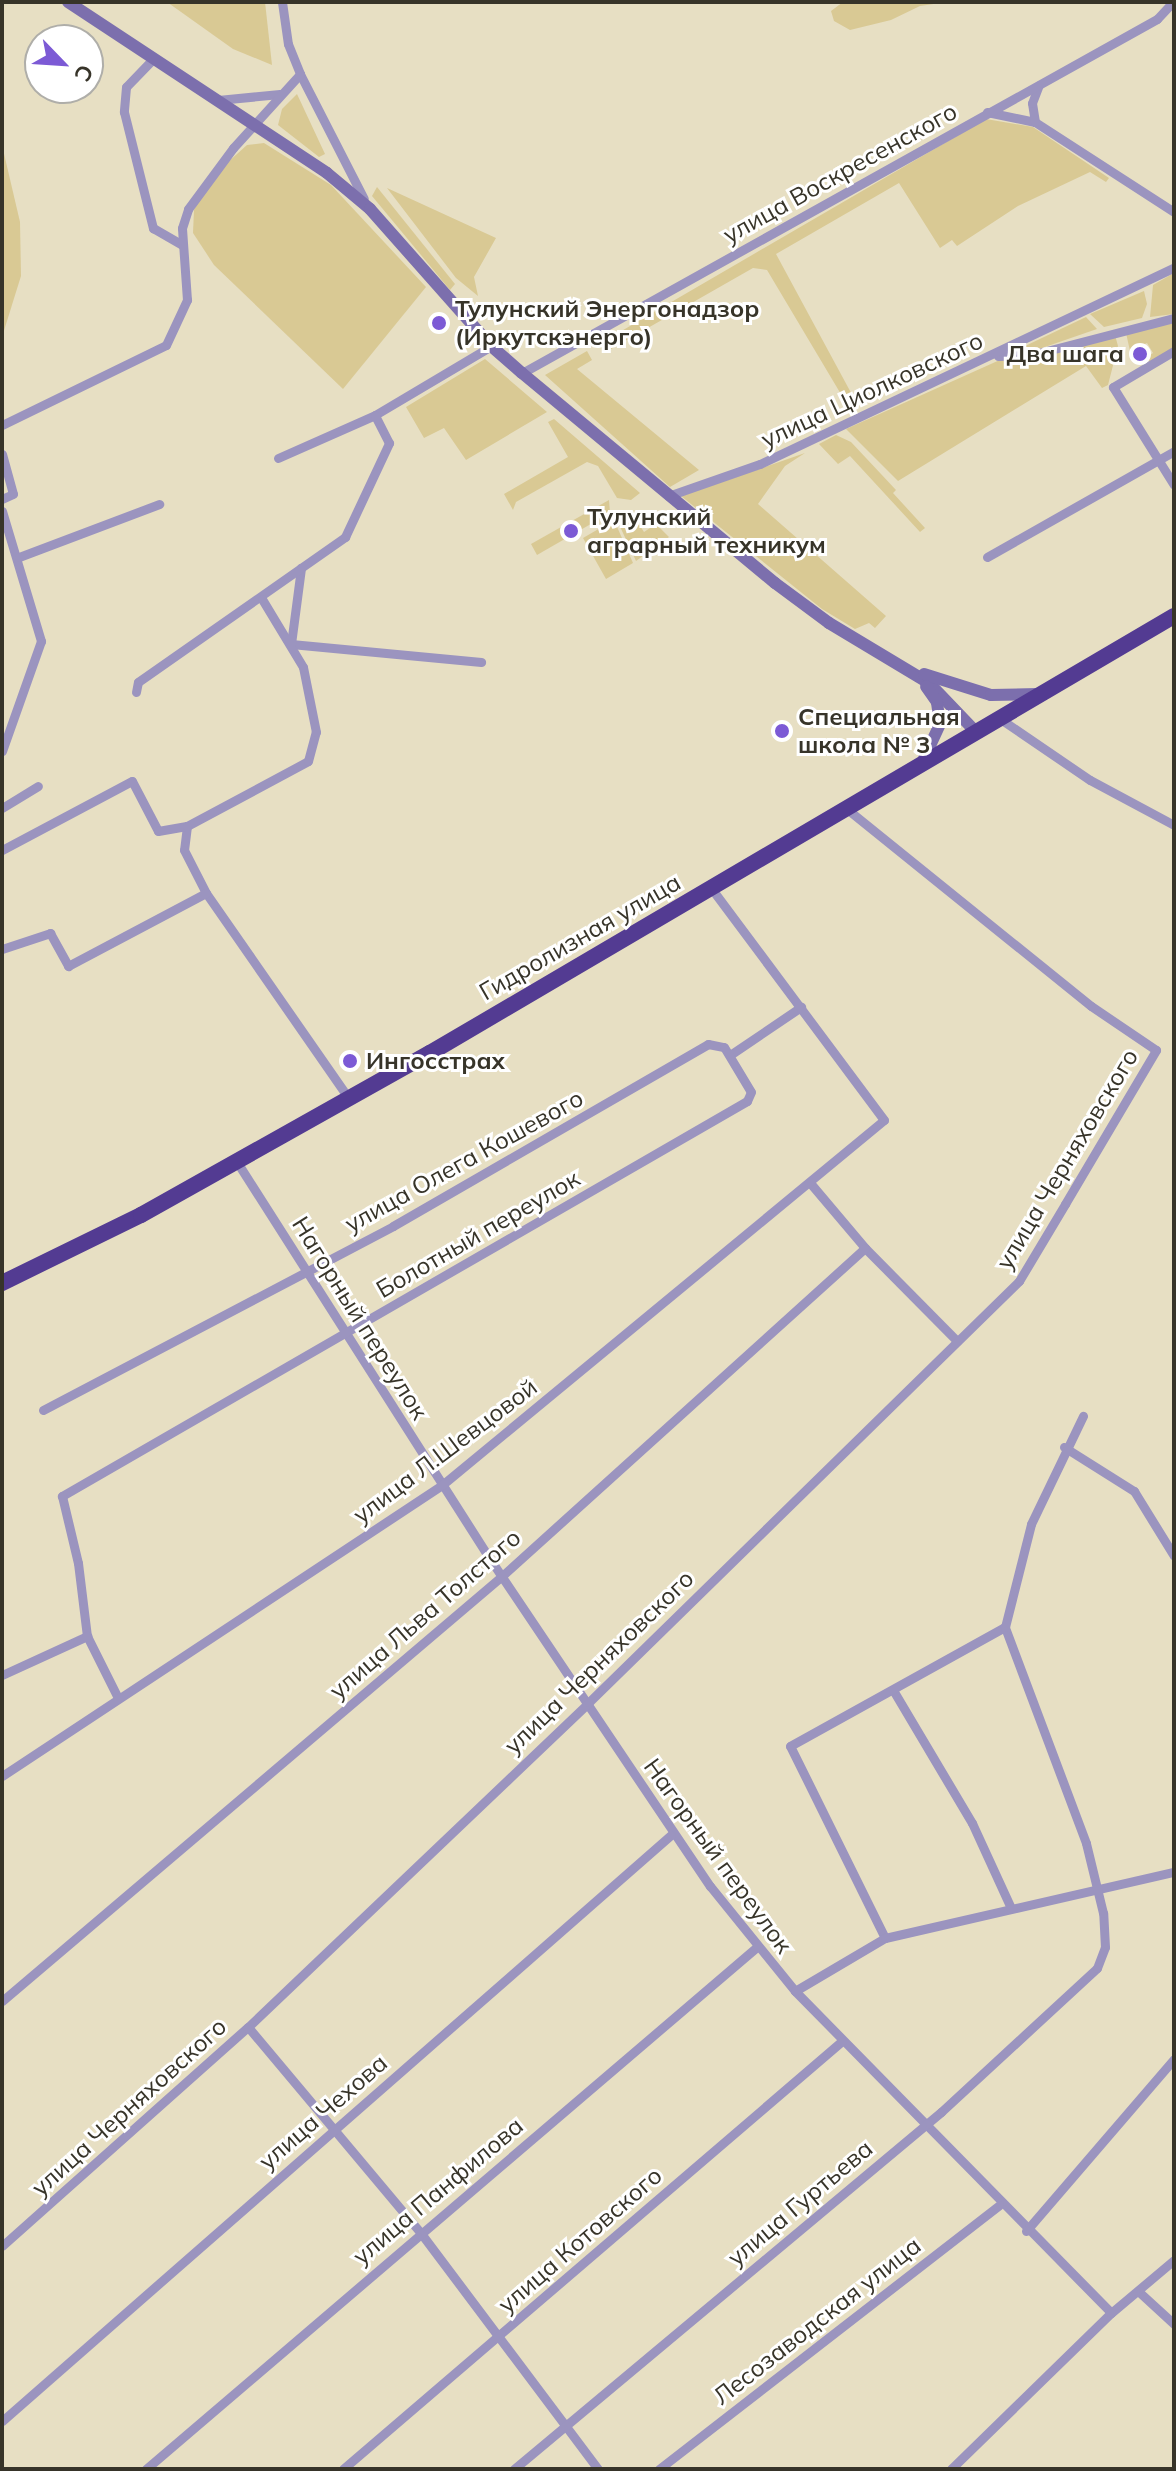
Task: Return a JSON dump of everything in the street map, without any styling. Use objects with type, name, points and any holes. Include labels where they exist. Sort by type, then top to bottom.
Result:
[{"type":"highway","name":"Гидролизная улица","points":[[2,1283],[237,1162],[349,1099],[1174,616]]},
{"type":"street","points":[[68,2],[152,60],[254,123],[370,209],[491,346],[522,373],[668,496],[808,607],[916,675],[975,731]]},
{"type":"street","points":[[282,2],[288,44],[300,74],[370,209]]},
{"type":"street","name":"улица Воскресенского","points":[[522,373],[1157,19],[1173,2]]},
{"type":"street","points":[[152,60],[126,87],[124,112],[153,228],[182,245]]},
{"type":"street","points":[[2,425],[166,345],[187,300],[183,221],[193,199],[254,123],[300,74]]},
{"type":"street","points":[[1035,122],[1032,103],[1039,85]]},
{"type":"street","points":[[218,100],[280,94]]},
{"type":"street","points":[[987,112],[1035,122],[1174,212]]},
{"type":"street","name":"улица Циолковского","points":[[668,496],[760,464],[1174,267]]},
{"type":"street","points":[[991,356],[1031,355],[1174,318]]},
{"type":"street","points":[[278,458],[375,415],[491,346]]},
{"type":"street","points":[[1174,351],[1113,387],[1174,485]]},
{"type":"street","points":[[136,692],[138,682],[262,599],[350,530],[389,443],[375,415]]},
{"type":"street","points":[[987,557],[1174,451]]},
{"type":"street","points":[[2,454],[13,494],[2,499]]},
{"type":"street","points":[[19,557],[159,504]]},
{"type":"street","points":[[2,511],[19,557],[41,646],[2,751]]},
{"type":"street","points":[[291,644],[301,567]]},
{"type":"street","points":[[2,850],[132,781],[158,831],[187,826],[294,772],[311,756],[314,719],[303,667],[262,599]]},
{"type":"street","points":[[291,644],[481,662]]},
{"type":"street","points":[[895,663],[971,691],[1041,694]]},
{"type":"street","points":[[916,675],[940,713],[937,735],[922,763]]},
{"type":"street","points":[[999,718],[1090,780],[1174,825]]},
{"type":"street","points":[[2,808],[38,786]]},
{"type":"street","name":"улица Черняховского","points":[[2,2246],[248,2027],[589,1702],[1019,1281],[1156,1050],[1091,1006],[847,809]]},
{"type":"street","points":[[187,826],[184,850],[206,893],[349,1099]]},
{"type":"street","points":[[711,888],[801,1007],[730,1055]]},
{"type":"street","points":[[2,949],[50,933],[68,966],[206,893]]},
{"type":"street","name":"улица Л.Шевцовой","points":[[2,1776],[117,1696],[260,1609],[442,1485],[811,1184],[884,1120],[801,1007]]},
{"type":"street","name":"улица Олега Кошевого","points":[[43,1410],[306,1272],[708,1044],[721,1044],[730,1055]]},
{"type":"street","name":"Болотный переулок","points":[[87,1636],[78,1563],[62,1496],[747,1101],[751,1092],[730,1055]]},
{"type":"street","name":"Нагорный переулок","points":[[237,1162],[344,1334],[502,1576],[589,1702],[671,1835],[795,1991],[999,2205],[1111,2313]]},
{"type":"street","points":[[811,1184],[865,1248],[957,1341]]},
{"type":"street","name":"улица Льва Толстого","points":[[2,2001],[502,1576],[865,1248]]},
{"type":"street","points":[[1083,1416],[1064,1447],[1031,1524],[1005,1627],[1021,1679],[1065,1779],[1098,1889]]},
{"type":"street","points":[[1064,1447],[1134,1491],[1174,1556]]},
{"type":"street","points":[[885,1938],[790,1746],[1005,1627]]},
{"type":"street","points":[[2,1675],[87,1636],[117,1696]]},
{"type":"street","points":[[893,1690],[972,1823],[1011,1908]]},
{"type":"street","name":"улица Чехова","points":[[2,2421],[671,1835]]},
{"type":"street","points":[[795,1991],[885,1938],[1174,1872]]},
{"type":"street","name":"улица Гуртьева","points":[[514,2469],[925,2125],[1087,1981],[1102,1959],[1104,1923],[1098,1889]]},
{"type":"street","name":"улица Панфилова","points":[[146,2469],[758,1946]]},
{"type":"street","points":[[248,2027],[420,2232],[598,2469]]},
{"type":"street","name":"улица Котовского","points":[[343,2469],[842,2041]]},
{"type":"street","points":[[1026,2231],[1174,2059]]},
{"type":"street","name":"Лесозаводская улица","points":[[659,2469],[999,2205]]},
{"type":"street","points":[[951,2469],[1111,2313],[1174,2260]]},
{"type":"street","points":[[1138,2291],[1174,2324]]},
{"type":"shaded area","points":[[167,2],[265,2],[272,65],[233,49]]},
{"type":"shaded area","points":[[843,2],[947,2],[920,6],[891,20],[850,30],[834,21],[831,11]]},
{"type":"shaded area","points":[[297,94],[325,154],[319,157],[278,125],[282,109]]},
{"type":"shaded area","points":[[986,119],[1033,127],[1109,178],[1106,182],[1090,172],[1018,206],[957,246],[952,240],[940,248],[899,183],[776,254],[856,402],[848,406],[767,270],[753,268],[611,349],[606,340]]},
{"type":"shaded area","points":[[264,143],[331,185],[426,287],[343,389],[214,265],[193,233],[194,210],[207,181],[247,145]]},
{"type":"shaded area","points":[[2,145],[20,222],[21,276],[2,337]]},
{"type":"shaded area","points":[[377,187],[455,284],[450,290],[372,196]]},
{"type":"shaded area","points":[[387,188],[496,238],[474,277],[478,296],[456,278]]},
{"type":"shaded area","points":[[1174,273],[1174,314],[1150,317],[1153,285]]},
{"type":"shaded area","points":[[1144,291],[1147,304],[1142,318],[1104,327],[1090,314]]},
{"type":"shaded area","points":[[1086,317],[1097,329],[1039,349],[1023,347]]},
{"type":"shaded area","points":[[1174,323],[1174,349],[1150,362],[1147,357],[1153,353],[1147,343],[1130,351],[1126,333]]},
{"type":"shaded area","points":[[1115,335],[1118,346],[1108,385],[1102,388],[1086,366],[898,481],[846,429],[1002,359]]},
{"type":"shaded area","points":[[587,351],[592,360],[577,369],[699,470],[670,487],[545,375]]},
{"type":"shaded area","points":[[485,359],[547,412],[466,460],[444,428],[424,438],[406,407]]},
{"type":"shaded area","points":[[554,419],[640,493],[631,500],[617,498],[598,466],[587,462],[516,502],[513,510],[504,494],[568,457],[548,422]]},
{"type":"shaded area","points":[[836,435],[851,442],[896,490],[893,493],[925,528],[920,532],[850,456],[838,464],[819,444]]},
{"type":"shaded area","points":[[805,453],[785,466],[758,504],[886,616],[875,628],[869,623],[855,629],[822,609],[681,496]]},
{"type":"shaded area","points":[[609,500],[610,513],[537,555],[531,544]]},
{"type":"shaded area","points":[[630,510],[644,532],[656,524],[669,537],[636,561],[616,518]]},
{"type":"shaded area","points":[[614,520],[633,563],[606,579],[583,538]]},
{"type":"place","name":"Тулунский Энергонадзор (Иркутскэнерго)","points":[[439,323]]},
{"type":"place","name":"Два шага","points":[[1140,354]]},
{"type":"place","name":"Тулунский аграрный техникум","points":[[571,531]]},
{"type":"place","name":"Специальная школа № 3","points":[[782,731]]},
{"type":"place","name":"Ингосстрах","points":[[350,1061]]}]
